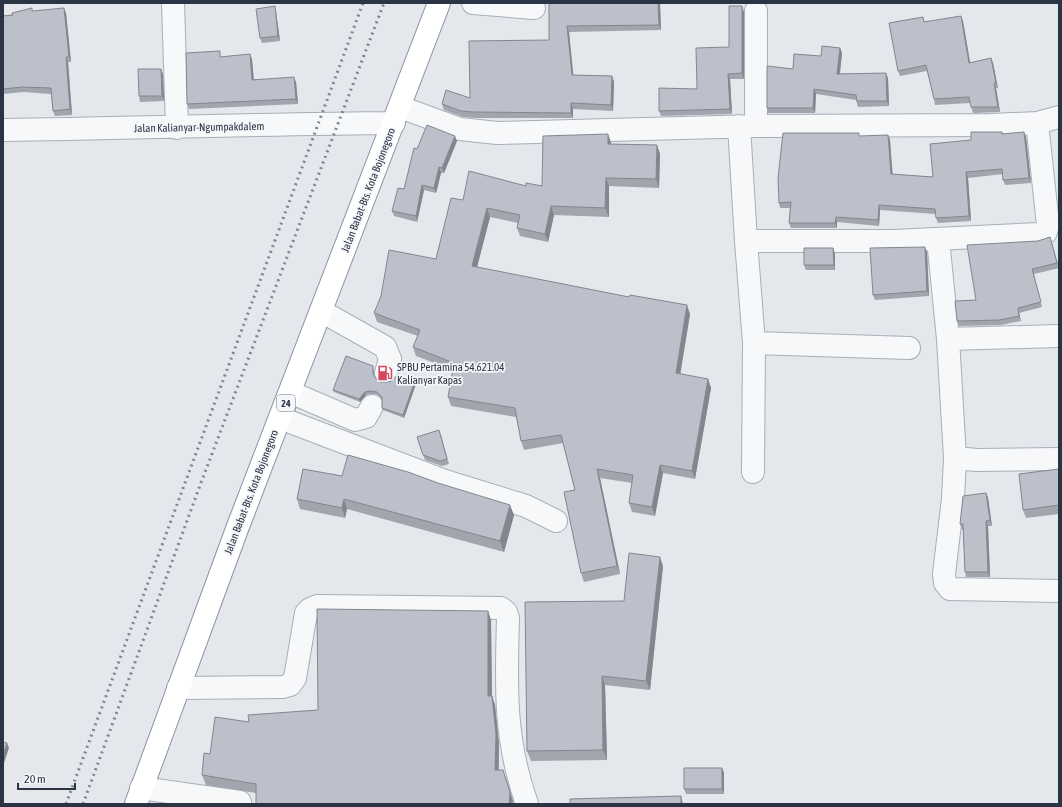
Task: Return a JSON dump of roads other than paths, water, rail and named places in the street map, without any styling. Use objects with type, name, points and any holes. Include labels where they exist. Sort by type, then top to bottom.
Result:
[{"type":"highway","name":"Jalan Babat-Bts. Kota Bojonegoro","points":[[138,796],[280,418],[439,3]]},
{"type":"street","points":[[173,3],[177,128]]},
{"type":"street","points":[[473,3],[534,8]]},
{"type":"street","points":[[753,472],[754,343],[746,241],[748,126],[756,11]]},
{"type":"street","points":[[397,115],[480,132],[748,126],[972,126],[1037,123],[1059,117]]},
{"type":"street","name":"Jalan Kalianyar-Ngumpakdalem","points":[[3,130],[177,128],[317,123],[397,115]]},
{"type":"street","points":[[746,241],[938,240],[1039,234],[1046,232],[1048,225],[1037,123]]},
{"type":"street","points":[[938,240],[948,339],[955,458],[953,499],[944,574],[945,583],[950,589],[1059,590]]},
{"type":"street","points":[[321,311],[385,348],[390,359],[386,373]]},
{"type":"street","points":[[948,339],[1059,336]]},
{"type":"street","points":[[754,343],[908,348]]},
{"type":"street","points":[[290,392],[355,420],[366,417],[372,406]]},
{"type":"street","points":[[280,418],[446,482],[526,506],[556,521]]},
{"type":"street","points":[[955,458],[977,460],[1059,459]]},
{"type":"street","points":[[178,688],[283,687],[290,685],[295,678],[306,613],[310,609],[317,606],[501,608],[506,612],[508,618],[507,694],[512,749],[527,804]]},
{"type":"street","points":[[138,796],[240,802]]},
{"type":"railway","points":[[66,804],[363,3]]},
{"type":"railway","points":[[83,804],[202,480],[384,3]]},
{"type":"place","name":"SPBU Pertamina 54.621.04 Kalianyar Kapas","points":[[385,373]]}]
